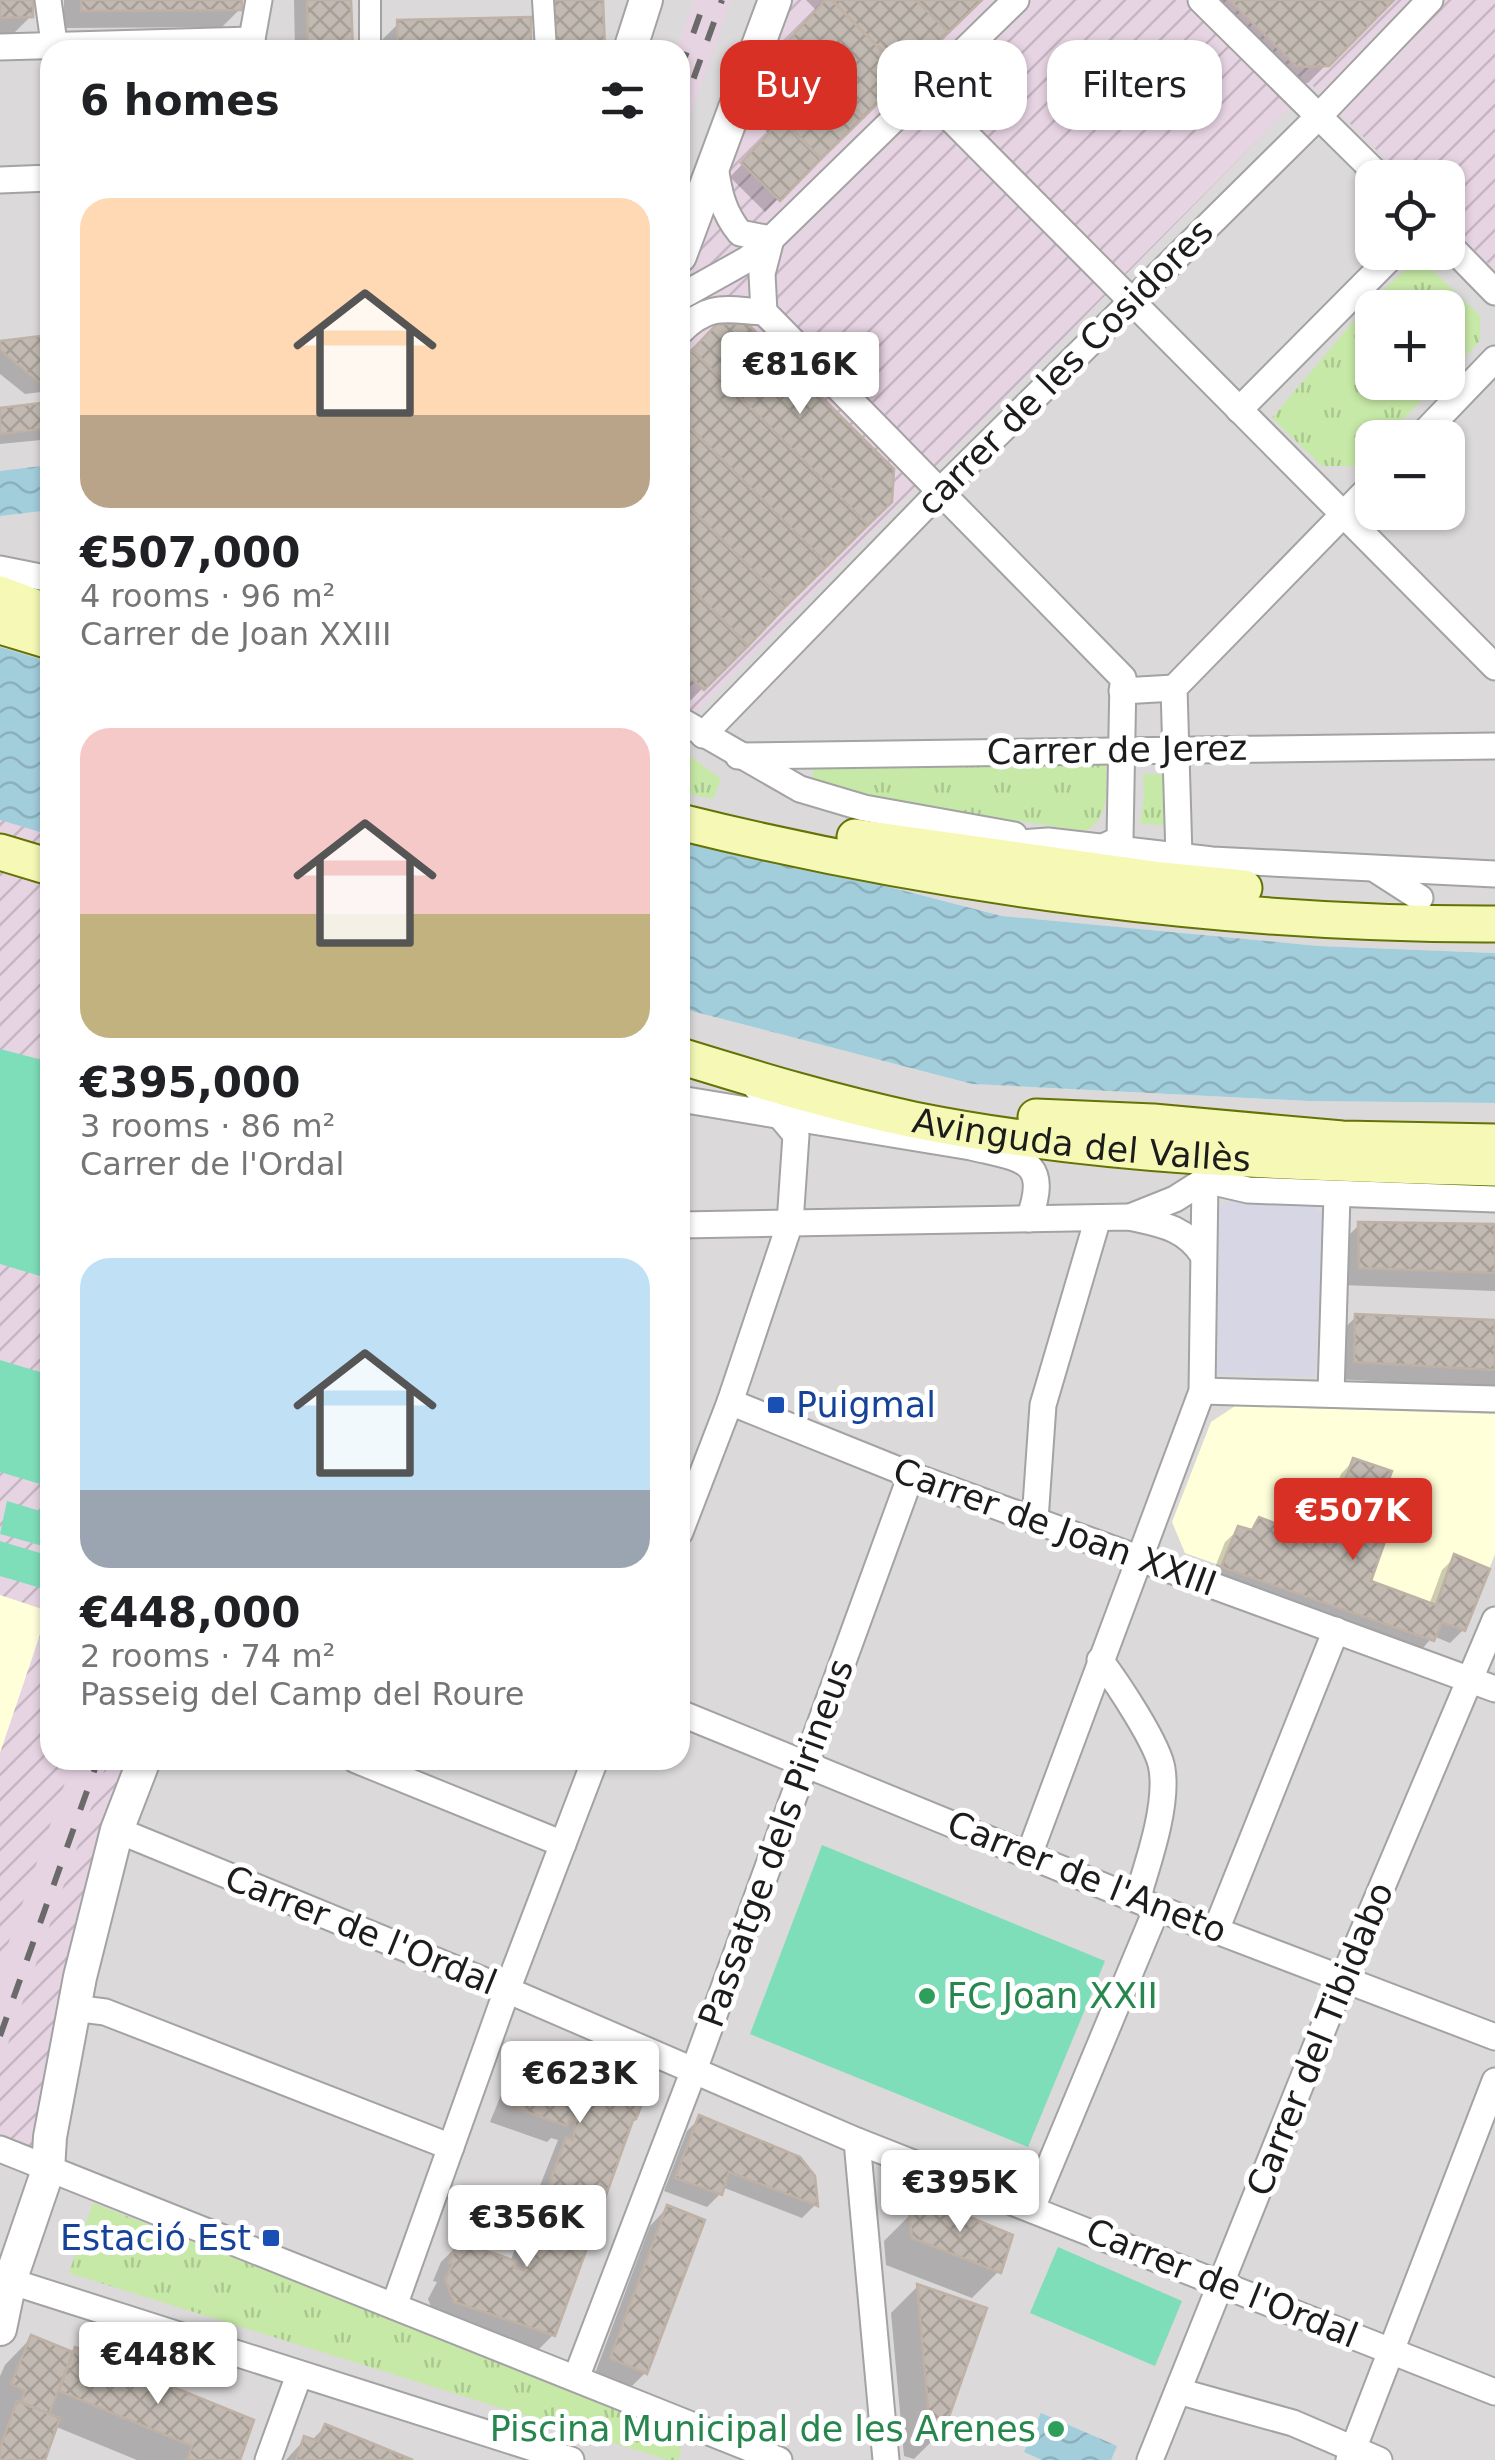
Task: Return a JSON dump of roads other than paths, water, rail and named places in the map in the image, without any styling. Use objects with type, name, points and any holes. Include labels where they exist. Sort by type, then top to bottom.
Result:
[{"type":"main road","points":[[0,591],[40,609]]},
{"type":"main road","points":[[0,626],[40,638]]},
{"type":"main road","points":[[690,809],[785,828],[946,848],[1170,868],[1296,893],[1495,900]]},
{"type":"main road","points":[[690,824],[859,860],[1112,899],[1298,916],[1495,924]]},
{"type":"main road","points":[[0,852],[40,864]]},
{"type":"main road","points":[[0,873],[40,885]]},
{"type":"main road","name":"Avinguda del Vallès","points":[[690,1039],[856,1084],[1004,1113],[1274,1134],[1495,1142]]},
{"type":"main road","name":"Avinguda del Vallès","points":[[690,1059],[747,1076],[781,1101],[1207,1168],[1495,1168]]},
{"type":"street","points":[[48,0],[53,40]]},
{"type":"street","points":[[252,40],[259,0]]},
{"type":"street","points":[[370,0],[370,40]]},
{"type":"street","points":[[543,0],[545,40]]},
{"type":"street","points":[[633,40],[646,0]]},
{"type":"street","points":[[690,230],[775,0]]},
{"type":"street","points":[[976,40],[1016,0]]},
{"type":"street","points":[[1202,0],[1362,160]]},
{"type":"street","name":"carrer de les Cosidores","points":[[703,735],[941,490],[1319,116],[1430,0]]},
{"type":"street","points":[[0,47],[40,48]]},
{"type":"street","points":[[690,292],[737,266],[771,240],[885,130]]},
{"type":"street","points":[[962,130],[1495,667]]},
{"type":"street","points":[[715,165],[727,218],[740,233],[771,240]]},
{"type":"street","points":[[0,180],[40,178]]},
{"type":"street","points":[[771,240],[762,274],[764,312],[1122,678],[1120,840],[1103,847]]},
{"type":"street","points":[[1465,261],[1495,292]]},
{"type":"street","points":[[1239,410],[1378,270]]},
{"type":"street","points":[[690,323],[712,309],[764,312]]},
{"type":"street","points":[[1437,420],[1495,360]]},
{"type":"street","points":[[1122,691],[1174,688],[1355,503]]},
{"type":"street","points":[[0,569],[40,577]]},
{"type":"street","points":[[0,591],[40,598]]},
{"type":"street","points":[[0,614],[40,624]]},
{"type":"street","points":[[1170,868],[1178,749],[1174,688]]},
{"type":"street","points":[[690,727],[800,789],[864,808],[1048,842],[1103,847],[1170,868],[1495,874]]},
{"type":"street","name":"Carrer de Jerez","points":[[738,756],[1495,746]]},
{"type":"street","points":[[946,848],[1048,842]]},
{"type":"street","points":[[1112,899],[1170,868]]},
{"type":"street","points":[[1378,870],[1420,898]]},
{"type":"street","name":"Avinguda del Vallès","points":[[690,1099],[781,1101],[1017,1158],[1032,1167],[1037,1179],[1038,1195],[1029,1219]]},
{"type":"street","points":[[690,1501],[730,1402],[790,1223],[796,1135],[781,1101]]},
{"type":"street","points":[[1129,1217],[1176,1199],[1231,1143],[1274,1134]]},
{"type":"street","points":[[1029,1855],[1202,1392],[1207,1168]]},
{"type":"street","name":"Avinguda del Vallès","points":[[1207,1168],[1248,1190],[1495,1198]]},
{"type":"street","points":[[1331,1394],[1337,1195]]},
{"type":"street","points":[[690,1225],[1129,1217],[1166,1225],[1185,1234],[1203,1255]]},
{"type":"street","points":[[1036,1520],[1043,1405],[1098,1218]]},
{"type":"street","points":[[1202,1392],[1495,1398]]},
{"type":"street","name":"Carrer de Joan XXIII","points":[[730,1402],[911,1475],[1483,1684]]},
{"type":"street","name":"Passatge dels Pirineus","points":[[576,2378],[694,2070],[911,1475]]},
{"type":"street","name":"Carrer del Tibidabo","points":[[1150,2460],[1344,1979],[1483,1684],[1495,1620]]},
{"type":"street","points":[[1216,1930],[1336,1630]]},
{"type":"street","points":[[1032,2208],[1147,1904],[1158,1821],[1162,1766],[1120,1685],[1100,1660]]},
{"type":"street","name":"Carrer de l'Aneto","points":[[690,1717],[1147,1904],[1495,2037]]},
{"type":"street","points":[[0,2329],[5,2279],[48,2170],[50,2137],[74,2008],[117,1830],[140,1770]]},
{"type":"street","points":[[381,1770],[563,1844]]},
{"type":"street","points":[[394,2306],[507,1990],[591,1770]]},
{"type":"street","name":"Carrer de l'Ordal","points":[[117,1830],[507,1990],[858,2141],[1495,2392]]},
{"type":"street","points":[[74,2008],[105,2012],[451,2148]]},
{"type":"street","points":[[1351,2454],[1495,2080]]},
{"type":"street","points":[[858,2141],[886,2460]]},
{"type":"street","points":[[0,2149],[780,2460]]},
{"type":"street","points":[[5,2279],[571,2460]]},
{"type":"street","points":[[268,2460],[299,2374]]},
{"type":"street","points":[[1178,2391],[1293,2423],[1351,2454],[1379,2460]]},
{"type":"water","points":[[40,466],[40,511],[0,516],[0,471]]},
{"type":"water","points":[[0,647],[40,659],[40,832],[0,820]]},
{"type":"water","points":[[690,836],[1002,916],[1319,946],[1495,953],[1495,1103],[1308,1101],[972,1084],[690,1011]]},
{"type":"water","name":"Piscina Municipal de les Arenes","points":[[1041,2413],[1117,2446],[1111,2460],[1042,2460],[1024,2452]]},
{"type":"railway","points":[[690,43],[705,0]]},
{"type":"railway","points":[[690,88],[722,0]]},
{"type":"railway","points":[[0,2036],[94,1770]]},
{"type":"place","name":"Puigmal","points":[[776,1405]]},
{"type":"place","name":"FC Joan XXII","points":[[927,1996]]},
{"type":"place","name":"Estació Est","points":[[271,2238]]},
{"type":"place","name":"Piscina Municipal de les Arenes","points":[[1056,2429]]}]
